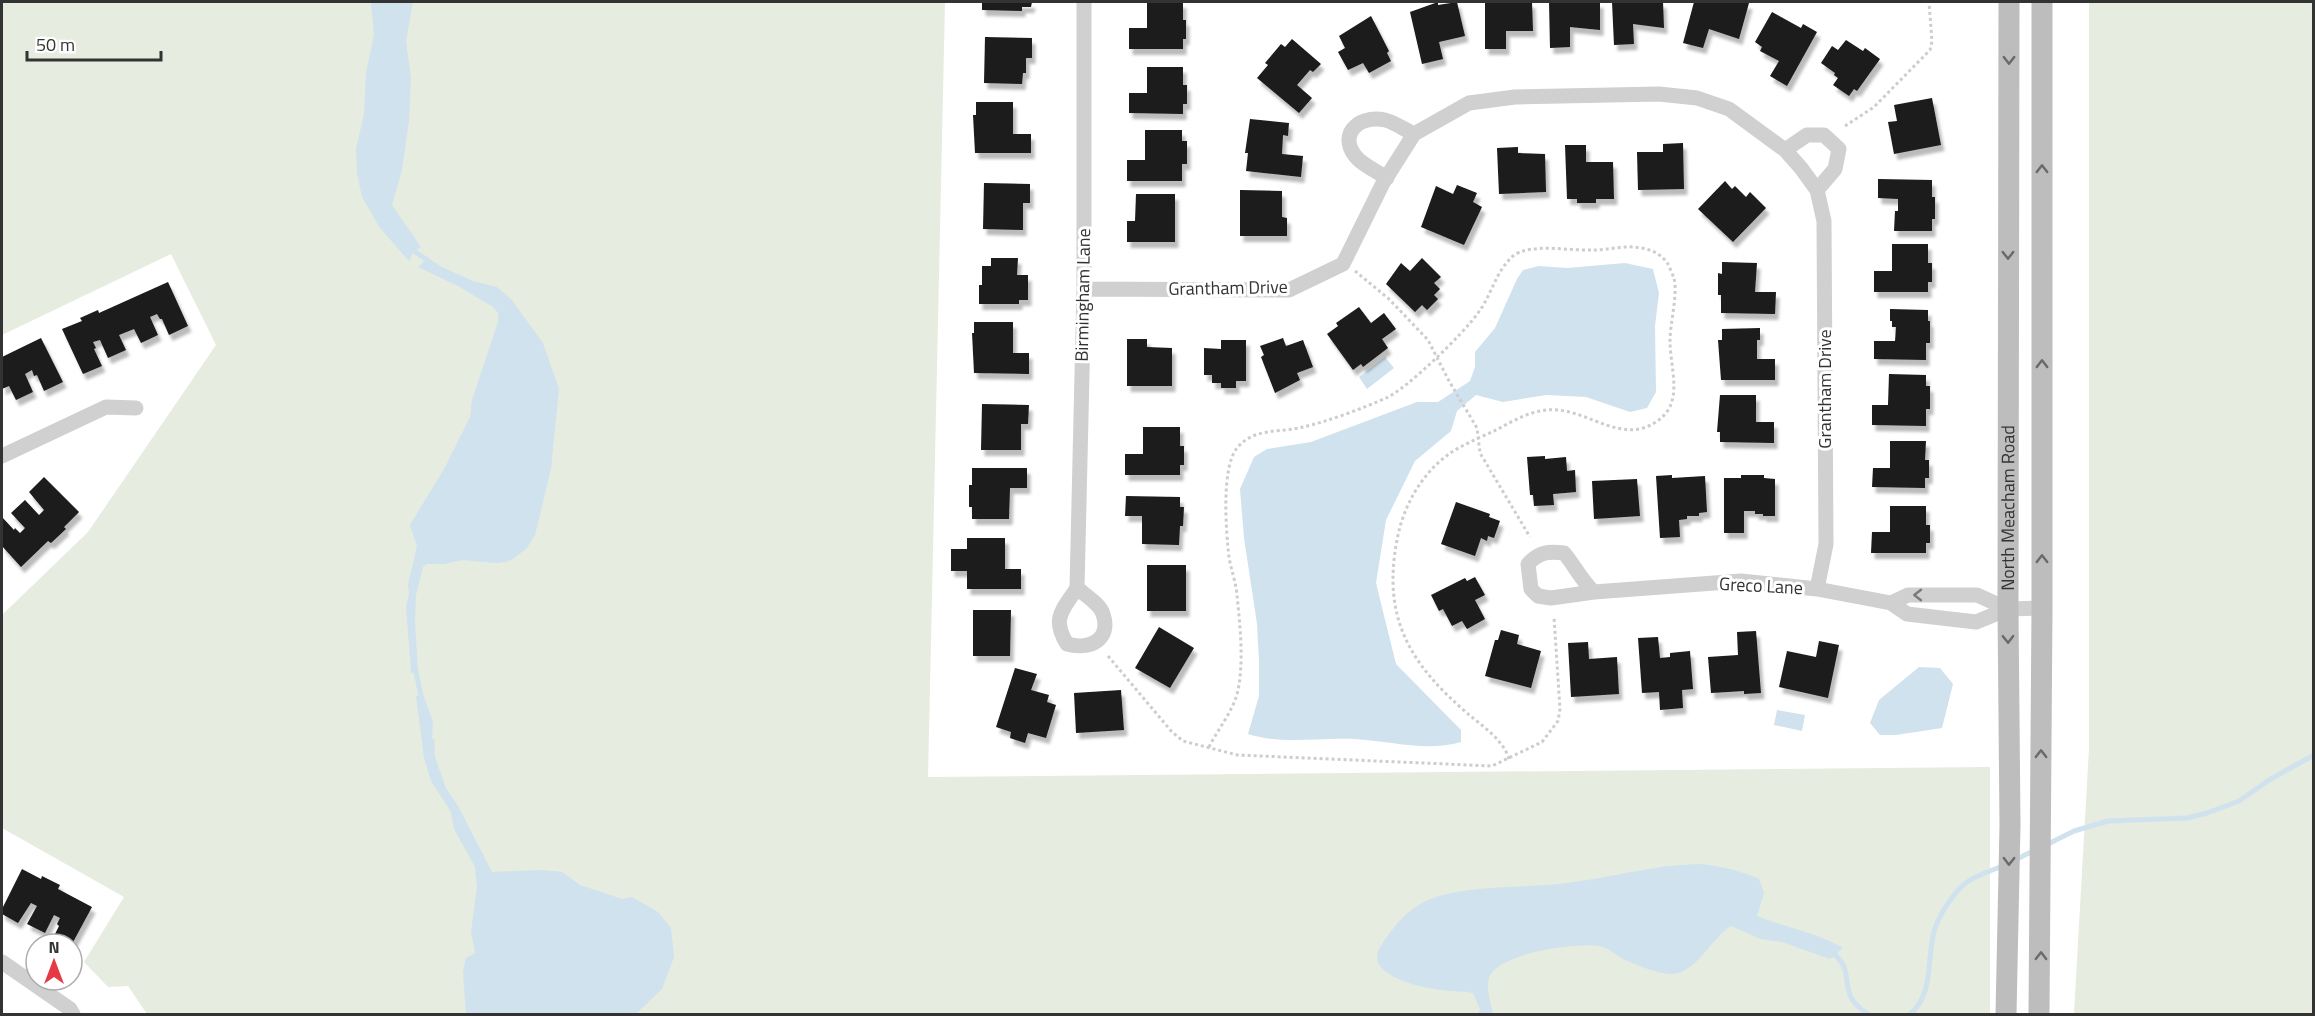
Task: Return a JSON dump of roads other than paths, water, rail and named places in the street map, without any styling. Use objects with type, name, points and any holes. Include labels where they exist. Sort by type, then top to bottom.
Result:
[{"type":"main road","name":"North Meacham Road","points":[[2006,1014],[2010,825],[2009,2]]},
{"type":"main road","name":"North Meacham Road","points":[[2039,1014],[2042,2]]},
{"type":"street","name":"Birmingham Lane","points":[[1077,588],[1084,289],[1084,2]]},
{"type":"street","name":"Grantham Drive","points":[[1084,289],[1289,290],[1343,264],[1387,178],[1414,134],[1469,103],[1515,96],[1659,94],[1697,98],[1729,109],[1785,150],[1817,190],[1824,221],[1826,532],[1822,569],[1817,589]]},
{"type":"street","points":[[1387,178],[1358,159],[1351,148],[1349,135],[1354,125],[1365,118],[1386,120],[1414,134]]},
{"type":"street","points":[[1785,150],[1807,135],[1824,135],[1839,149],[1835,169],[1817,190]]},
{"type":"street","points":[[2,456],[106,407],[136,408]]},
{"type":"street","name":"Greco Lane","points":[[1594,592],[1741,581],[1817,589],[1891,603],[1907,614],[1976,622],[2008,609]]},
{"type":"street","name":"Greco Lane","points":[[1891,603],[1908,595],[1977,596],[2008,609]]},
{"type":"street","points":[[2008,609],[2042,608]]},
{"type":"street","points":[[2,962],[70,1009],[73,1014]]},
{"type":"water","points":[[371,2],[413,2],[406,41],[411,78],[409,120],[402,170],[392,205],[421,247],[414,251],[409,261],[380,228],[362,197],[357,173],[356,149],[364,114],[366,73],[374,35]]},
{"type":"water","points":[[428,258],[473,281],[497,287],[511,299],[543,343],[559,389],[551,469],[535,535],[527,548],[506,562],[463,560],[444,564],[427,564],[423,567],[416,595],[418,672],[411,673],[406,606],[409,594],[408,585],[417,546],[410,525],[444,469],[470,417],[472,400],[498,322],[498,313],[493,307],[458,286],[418,267]]},
{"type":"water","points":[[1625,263],[1653,269],[1659,293],[1655,326],[1656,392],[1647,408],[1630,412],[1586,397],[1546,395],[1503,402],[1476,395],[1457,411],[1451,431],[1415,461],[1386,520],[1376,583],[1396,664],[1461,730],[1461,742],[1421,746],[1354,739],[1274,739],[1248,734],[1259,696],[1259,661],[1257,624],[1244,538],[1240,489],[1254,457],[1267,449],[1311,442],[1417,402],[1438,402],[1470,381],[1475,367],[1475,352],[1495,328],[1523,270],[1539,266],[1567,268]]},
{"type":"water","points":[[1385,357],[1394,368],[1367,389],[1359,377]]},
{"type":"water","points":[[1919,667],[1940,668],[1953,684],[1942,728],[1880,735],[1870,723],[1879,700]]},
{"type":"water","points":[[423,694],[433,722],[431,755],[435,772],[458,806],[492,872],[543,870],[562,872],[580,885],[622,899],[632,897],[658,912],[671,928],[674,957],[662,989],[636,1014],[466,1014],[463,972],[466,958],[475,953],[471,932],[477,887],[475,867],[454,829],[451,812],[431,781],[424,758],[416,696]]},
{"type":"water","points":[[1777,710],[1805,715],[1802,731],[1774,725]]},
{"type":"water","points":[[1699,864],[1730,869],[1759,879],[1764,893],[1757,916],[1812,934],[1843,948],[1830,959],[1782,942],[1761,939],[1731,926],[1689,968],[1672,974],[1641,966],[1599,946],[1574,946],[1541,951],[1510,960],[1491,974],[1488,988],[1493,1014],[1478,1014],[1480,1009],[1473,993],[1434,989],[1407,983],[1385,971],[1378,962],[1377,955],[1380,947],[1399,922],[1411,910],[1436,897],[1465,890],[1559,884],[1664,867]]},
{"type":"waterway","points":[[414,251],[430,262]]},
{"type":"waterway","points":[[415,667],[422,701]]},
{"type":"waterway","points":[[432,741],[432,756],[443,787]]},
{"type":"waterway","points":[[2046,845],[2074,831],[2108,821],[2187,818],[2207,813],[2239,801],[2269,780],[2314,755]]},
{"type":"waterway","points":[[2013,861],[2035,850]]},
{"type":"waterway","points":[[1910,1014],[1918,1006],[1927,985],[1932,939],[1944,909],[1967,882],[2005,865]]},
{"type":"waterway","points":[[1835,955],[1845,969],[1852,999],[1868,1014]]}]
